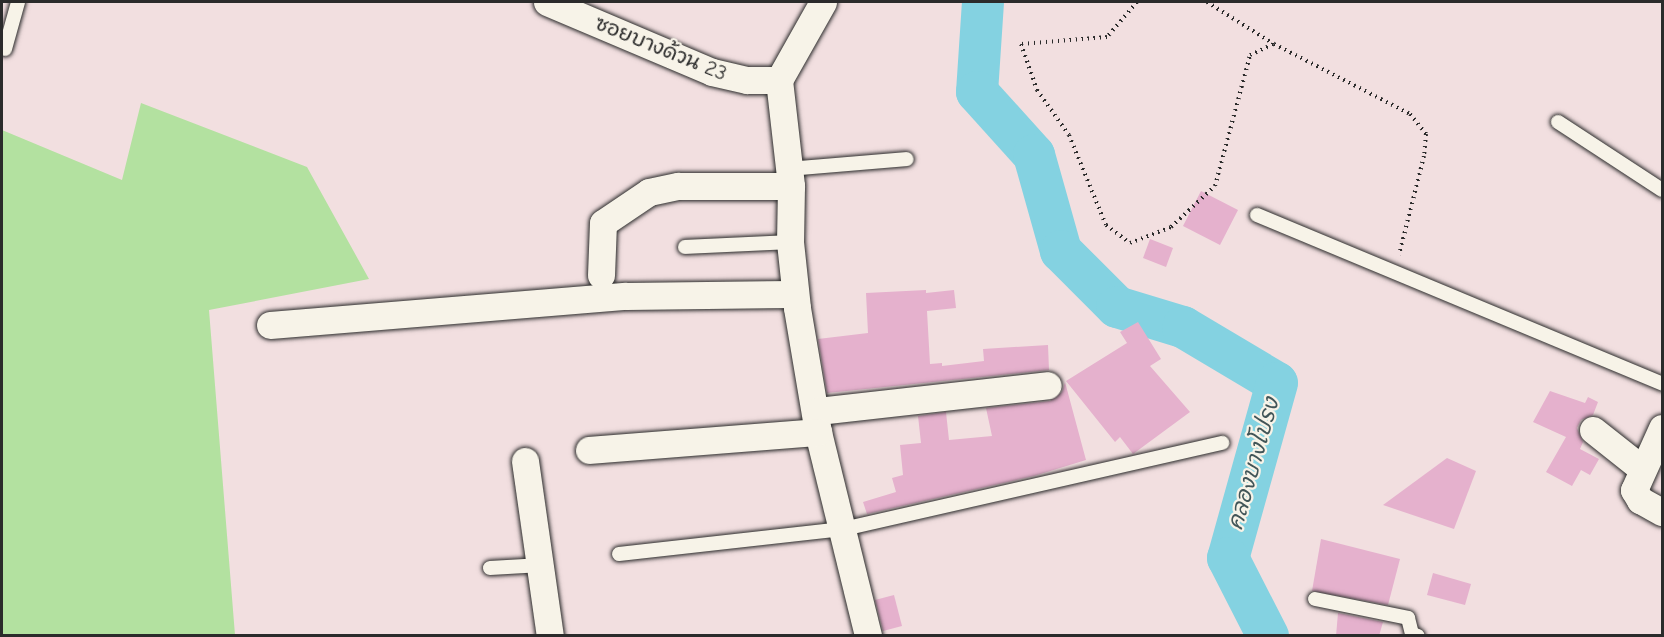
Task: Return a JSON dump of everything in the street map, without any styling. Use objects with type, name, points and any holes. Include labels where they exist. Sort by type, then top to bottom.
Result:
[{"type":"street","name":"ซอยบางด้วน 23","points":[[547,2],[712,72],[747,80],[779,80]]},
{"type":"street","points":[[823,2],[779,80],[790,177],[790,242],[795,294],[818,421],[843,529],[863,635]]},
{"type":"street","points":[[601,275],[603,223],[649,192],[678,186],[790,177]]},
{"type":"street","points":[[270,325],[626,296],[795,294]]},
{"type":"street","points":[[589,450],[818,421],[1048,385]]},
{"type":"street","points":[[1662,428],[1641,468],[1634,490],[1640,500],[1662,512]]},
{"type":"street","points":[[1593,430],[1641,468]]},
{"type":"street","points":[[525,461],[542,565],[550,636]]},
{"type":"lane","points":[[5,49],[18,2]]},
{"type":"lane","points":[[1558,122],[1662,190]]},
{"type":"lane","points":[[790,177],[907,159]]},
{"type":"lane","points":[[1257,215],[1662,384]]},
{"type":"lane","points":[[685,247],[790,242]]},
{"type":"lane","points":[[619,554],[843,529],[1222,443]]},
{"type":"lane","points":[[490,567],[542,565]]},
{"type":"lane","points":[[1315,599],[1408,618],[1412,634],[1418,636]]},
{"type":"path","points":[[1137,2],[1107,37],[1021,44],[1037,90],[1069,135],[1106,225],[1130,243],[1171,227],[1215,186],[1250,54],[1274,44]]},
{"type":"path","points":[[1207,2],[1274,44],[1410,114],[1426,134],[1424,156],[1394,273]]},
{"type":"green space","points":[[141,103],[307,167],[369,279],[209,310],[235,635],[2,635],[2,130],[122,180]]},
{"type":"building","points":[[1201,191],[1238,210],[1220,245],[1183,226]]},
{"type":"building","points":[[1150,239],[1173,248],[1166,267],[1143,258]]},
{"type":"building","points":[[926,290],[926,293],[954,290],[956,308],[927,311],[930,364],[942,363],[942,366],[984,361],[983,349],[1048,345],[1049,370],[827,393],[818,339],[868,333],[866,293]]},
{"type":"building","points":[[1138,322],[1161,359],[1150,366],[1190,412],[1133,454],[1120,437],[1115,442],[1066,381],[1127,343],[1120,332]]},
{"type":"building","points":[[1065,382],[1086,460],[1034,476],[867,514],[863,502],[896,492],[892,478],[903,475],[900,445],[921,443],[918,416],[946,412],[949,440],[992,436],[986,408],[1050,401],[1062,392]]},
{"type":"building","points":[[1550,391],[1585,403],[1588,397],[1598,402],[1593,415],[1581,420],[1577,428],[1583,442],[1580,449],[1599,459],[1590,475],[1581,470],[1572,486],[1546,472],[1566,437],[1533,422]]},
{"type":"building","points":[[1447,458],[1476,471],[1454,529],[1383,505]]},
{"type":"building","points":[[1321,539],[1400,559],[1388,605],[1312,591]]},
{"type":"building","points":[[1433,573],[1471,584],[1465,605],[1427,595]]},
{"type":"building","points":[[894,595],[902,626],[883,631],[875,600]]},
{"type":"building","points":[[1338,613],[1383,622],[1379,636],[1336,636]]},
{"type":"waterway","name":"คลองบางโปรง","points":[[983,2],[977,92],[1034,155],[1061,251],[1117,307],[1183,327],[1277,383],[1228,558],[1268,636]]}]
